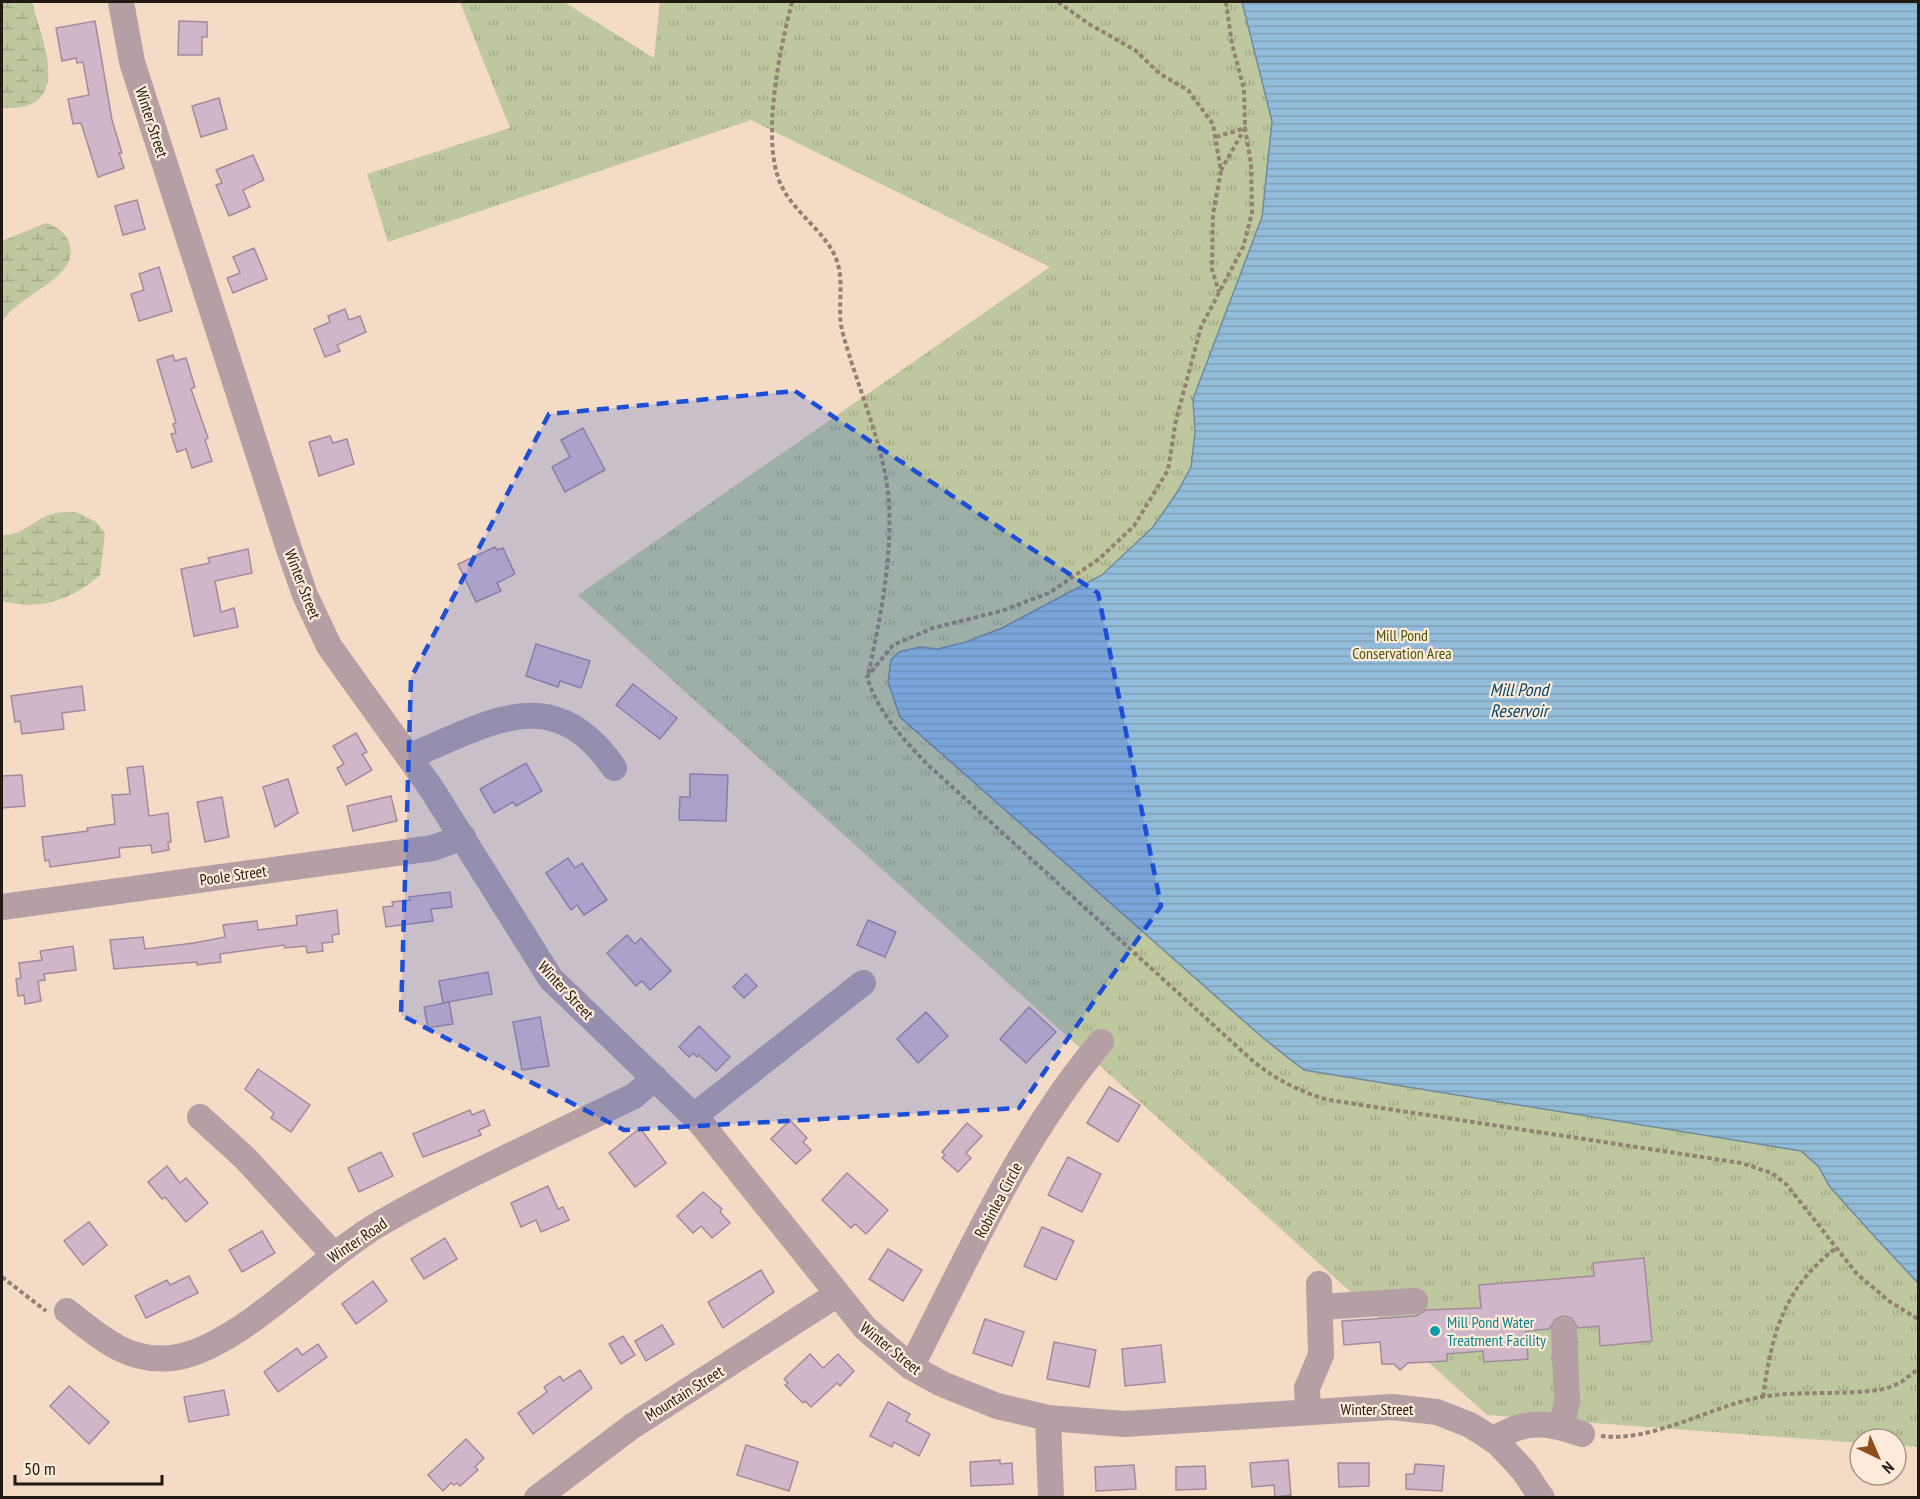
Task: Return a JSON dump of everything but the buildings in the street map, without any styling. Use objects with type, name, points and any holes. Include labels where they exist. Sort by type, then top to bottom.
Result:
[{"type":"street","name":"Winter Street","points":[[122,2],[132,62],[305,595],[329,646],[410,756],[551,979],[694,1116],[836,1295],[879,1342],[911,1367],[969,1396],[1048,1419],[1125,1424],[1308,1411],[1411,1408],[1437,1412],[1486,1435]]},
{"type":"street","points":[[410,756],[506,718],[525,714],[562,721],[578,730],[603,752],[614,768]]},
{"type":"street","name":"Poole Street","points":[[2,907],[433,848],[463,837]]},
{"type":"street","points":[[694,1116],[863,983]]},
{"type":"street","name":"Robinlea Circle","points":[[911,1367],[1020,1159],[1068,1082],[1101,1042]]},
{"type":"street","name":"Winter Road","points":[[67,1311],[124,1352],[158,1358],[180,1357],[206,1348],[225,1337],[377,1225],[634,1096],[655,1078]]},
{"type":"street","points":[[200,1117],[246,1159],[334,1255]]},
{"type":"street","name":"Mountain Street","points":[[537,1497],[631,1427],[836,1295]]},
{"type":"street","points":[[1308,1411],[1308,1387],[1322,1355],[1320,1295],[1415,1301]]},
{"type":"street","points":[[1486,1435],[1522,1425],[1572,1430],[1567,1401],[1564,1331]]},
{"type":"street","points":[[1048,1419],[1050,1497]]},
{"type":"street","points":[[1486,1435],[1523,1470],[1542,1497]]},
{"type":"path","points":[[792,2],[782,41],[771,124],[773,157],[777,175],[786,194],[826,243],[836,260],[841,281],[842,330],[883,467],[889,502],[889,535],[880,618],[867,677],[875,700],[898,734],[927,764],[1254,1062],[1283,1082],[1306,1093],[1329,1100],[1755,1167],[1773,1173],[1803,1202],[1847,1262],[1889,1301],[1918,1319]]},
{"type":"path","points":[[1058,2],[1089,24],[1135,50],[1160,74],[1188,90],[1213,124],[1221,171]]},
{"type":"path","points":[[867,677],[893,645],[933,628],[1001,611],[1049,593],[1099,560],[1134,526],[1168,470],[1176,420],[1201,327],[1243,247],[1252,213],[1251,164],[1245,128],[1244,89],[1232,44],[1226,2]]},
{"type":"path","points":[[1219,292],[1212,269],[1213,214],[1221,171],[1245,128]]},
{"type":"path","points":[[1216,137],[1245,128]]},
{"type":"path","points":[[1763,1397],[1769,1352],[1784,1306],[1820,1260],[1836,1248]]},
{"type":"path","points":[[2,1277],[45,1311],[53,1313],[67,1311]]},
{"type":"path","points":[[1572,1430],[1611,1438],[1645,1433],[1732,1404],[1763,1397],[1885,1389],[1900,1383],[1918,1370]]},
{"type":"highlighted area","points":[[795,391],[1098,593],[1161,906],[1019,1108],[624,1130],[401,1015],[411,678],[549,414]]},
{"type":"green space","points":[[2,2],[32,2],[47,55],[46,87],[39,99],[25,106],[2,108]]},
{"type":"green space","name":"Mill Pond Reservoir","points":[[460,2],[564,2],[654,58],[660,2],[1918,2],[1918,1447],[1908,1446],[1908,1427],[1848,1427],[1848,1442],[1487,1415],[578,595],[1050,267],[751,120],[388,242],[367,174],[510,128]]},
{"type":"green space","points":[[46,223],[60,230],[69,243],[70,256],[66,267],[57,277],[19,304],[2,323],[2,241]]},
{"type":"green space","points":[[76,512],[96,522],[105,533],[100,575],[78,591],[54,601],[29,605],[2,601],[2,535],[17,533],[49,515]]},
{"type":"water","name":"Mill Pond Reservoir","points":[[1242,2],[1918,2],[1918,1283],[1830,1187],[1818,1166],[1801,1151],[1304,1070],[1263,1038],[900,717],[888,682],[891,660],[899,652],[920,647],[938,649],[966,642],[1002,628],[1102,575],[1153,527],[1178,491],[1191,467],[1195,432],[1193,399],[1262,217],[1272,121]]},
{"type":"place","name":"Mill Pond Water Treatment Facility","points":[[1435,1331]]},
{"type":"park label","name":"Mill Pond Conservation Area","points":[[1402,644]]}]
